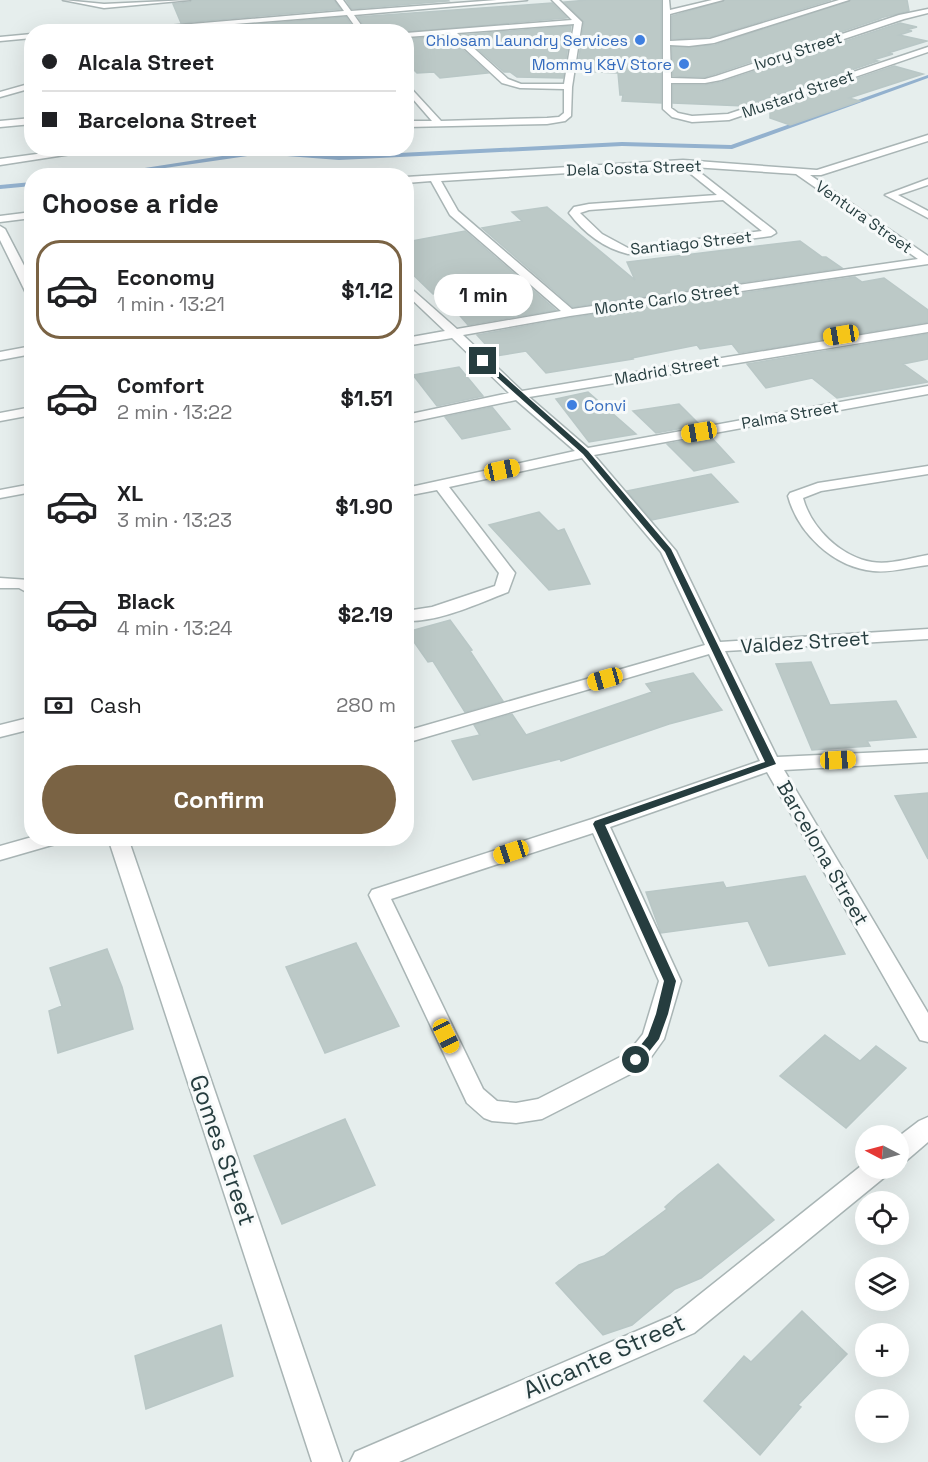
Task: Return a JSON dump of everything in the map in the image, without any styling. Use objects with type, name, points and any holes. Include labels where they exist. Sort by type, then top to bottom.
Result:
[{"type":"street","points":[[66,0],[105,6],[187,0]]},
{"type":"street","points":[[339,0],[357,24]]},
{"type":"street","points":[[246,24],[349,13],[524,0]]},
{"type":"street","points":[[555,0],[578,22]]},
{"type":"street","points":[[666,0],[666,80]]},
{"type":"street","points":[[667,13],[720,0]]},
{"type":"street","points":[[665,43],[689,44],[711,40],[846,0]]},
{"type":"street","name":"Ivory Street","points":[[666,80],[705,81],[718,78],[902,17],[928,11]]},
{"type":"street","points":[[414,34],[578,22]]},
{"type":"street","points":[[414,124],[562,119],[568,114],[568,87],[578,22]]},
{"type":"street","points":[[451,32],[505,81],[520,86],[568,87]]},
{"type":"street","points":[[0,39],[24,37]]},
{"type":"street","name":"Mustard Street","points":[[666,80],[667,110],[675,115],[692,119],[729,117],[928,49]]},
{"type":"street","points":[[0,95],[24,88]]},
{"type":"street","points":[[14,91],[24,90]]},
{"type":"street","points":[[414,94],[438,123]]},
{"type":"street","points":[[0,124],[24,122]]},
{"type":"street","name":"Dela Costa Street","points":[[414,179],[683,163],[818,173],[928,138]]},
{"type":"street","points":[[911,144],[928,149]]},
{"type":"street","points":[[0,162],[45,156]]},
{"type":"street","name":"Santiago Street","points":[[683,163],[771,233],[628,251],[617,249],[582,223],[574,213],[578,209],[589,207],[724,197]]},
{"type":"street","name":"Ventura Street","points":[[800,173],[928,261]]},
{"type":"street","points":[[435,178],[454,213],[570,313]]},
{"type":"street","points":[[928,182],[890,195],[928,215]]},
{"type":"street","points":[[0,219],[24,216]]},
{"type":"street","points":[[0,229],[24,277]]},
{"type":"street","name":"Monte Carlo Street","points":[[414,340],[570,313],[928,261]]},
{"type":"street","name":"Barcelona Street","points":[[414,295],[516,392],[585,453],[668,551],[771,764],[928,1033]]},
{"type":"street","name":"Madrid Street","points":[[414,410],[928,320]]},
{"type":"street","name":"Madrid Street","points":[[414,417],[516,392],[928,328]]},
{"type":"street","points":[[0,356],[24,352]]},
{"type":"street","name":"Palma Street","points":[[414,490],[585,453],[928,390]]},
{"type":"street","points":[[0,417],[24,412]]},
{"type":"street","points":[[928,483],[922,471],[818,487],[795,496],[797,507],[805,521],[833,549],[846,558],[870,567],[928,560]]},
{"type":"street","points":[[414,617],[502,589],[507,573],[440,484]]},
{"type":"street","points":[[0,494],[24,490]]},
{"type":"street","points":[[0,504],[24,500]]},
{"type":"street","points":[[0,583],[24,584]]},
{"type":"street","name":"Valdez Street","points":[[414,735],[715,647],[928,634]]},
{"type":"street","points":[[0,731],[24,725]]},
{"type":"street","points":[[599,824],[670,981],[653,1039],[636,1060],[542,1109],[516,1113],[492,1111],[475,1096],[379,895],[599,824],[771,764],[928,756]]},
{"type":"street","points":[[0,853],[24,846]]},
{"type":"street","name":"Gomes Street","points":[[121,846],[327,1462]]},
{"type":"street","points":[[909,1143],[928,1128]]},
{"type":"street","name":"Alicante Street","points":[[365,1462],[684,1324],[864,1179]]},
{"type":"building","points":[[192,0],[334,0],[340,9],[181,23],[173,4]]},
{"type":"building","points":[[346,0],[448,0],[449,1],[352,9]]},
{"type":"building","points":[[661,0],[661,103],[622,101],[623,95],[620,95],[618,73],[577,71],[584,22],[564,2]]},
{"type":"building","points":[[725,0],[831,0],[710,37],[672,39],[672,16]]},
{"type":"building","points":[[851,0],[907,0],[909,11],[880,18],[882,18],[705,77],[673,76],[672,47],[715,45]]},
{"type":"building","points":[[552,3],[567,18],[414,31],[414,24],[363,24],[358,17]]},
{"type":"building","points":[[346,17],[351,24],[259,24]]},
{"type":"building","points":[[900,23],[917,27],[899,35],[927,41],[873,60],[878,61],[745,106],[673,103],[673,85],[705,85],[722,82]]},
{"type":"building","points":[[571,26],[563,78],[517,77],[510,72],[504,72],[462,35]]},
{"type":"building","points":[[448,36],[488,73],[440,78],[434,72],[417,73],[414,70],[414,38]]},
{"type":"building","points":[[894,66],[923,74],[849,98],[860,101],[790,125],[770,118],[770,108]]},
{"type":"building","points":[[547,207],[635,280],[627,262],[800,241],[842,268],[573,307],[482,228],[522,221],[512,212]]},
{"type":"building","points":[[465,231],[556,310],[468,325],[440,293],[433,294],[414,276],[414,241]]},
{"type":"building","points":[[855,277],[862,282],[884,278],[928,310],[928,322],[739,353],[732,344],[700,349],[697,345],[633,359],[546,373],[526,351],[496,356],[477,335],[570,318]]},
{"type":"building","points":[[928,334],[928,359],[903,364],[928,382],[837,398],[812,378],[766,388],[747,364]]},
{"type":"building","points":[[459,367],[483,396],[437,406],[414,375]]},
{"type":"building","points":[[588,392],[636,434],[589,442],[556,399]]},
{"type":"building","points":[[679,404],[700,425],[656,433],[633,411]]},
{"type":"building","points":[[492,407],[510,429],[462,439],[445,417]]},
{"type":"building","points":[[710,436],[734,462],[694,471],[667,444]]},
{"type":"building","points":[[711,474],[738,502],[652,520],[627,491]]},
{"type":"building","points":[[539,512],[558,531],[564,529],[590,584],[549,590],[489,525]]},
{"type":"building","points":[[450,620],[472,650],[470,651],[503,701],[465,712],[433,661],[428,662],[414,642],[414,630]]},
{"type":"building","points":[[811,662],[830,705],[896,701],[916,737],[867,741],[870,746],[812,750],[776,664]]},
{"type":"building","points":[[693,673],[722,710],[669,724],[561,761],[560,759],[473,780],[452,741],[480,735],[474,725],[512,714],[526,735],[652,692],[646,684]]},
{"type":"building","points":[[928,793],[928,859],[895,796]]},
{"type":"building","points":[[805,876],[845,954],[769,966],[748,921],[661,933],[646,892],[723,882],[726,888]]},
{"type":"building","points":[[356,943],[399,1026],[325,1053],[286,967]]},
{"type":"building","points":[[107,949],[122,987],[133,1029],[58,1053],[49,1011],[62,1006],[50,968]]},
{"type":"building","points":[[825,1035],[860,1061],[876,1046],[906,1068],[846,1128],[780,1076]]},
{"type":"building","points":[[345,1119],[375,1185],[282,1224],[254,1156]]},
{"type":"building","points":[[718,1164],[774,1220],[701,1278],[675,1289],[632,1325],[603,1335],[556,1283],[579,1265],[604,1256],[667,1209],[665,1207],[678,1195]]},
{"type":"building","points":[[802,1311],[847,1354],[798,1405],[801,1407],[760,1455],[704,1401],[744,1356],[751,1362]]},
{"type":"building","points":[[221,1325],[233,1376],[146,1409],[135,1356]]},
{"type":"waterway","points":[[414,154],[622,144],[732,147],[928,76]]},
{"type":"waterway","points":[[150,168],[233,156]]},
{"type":"waterway","points":[[313,156],[339,158],[379,156]]},
{"type":"waterway","points":[[0,187],[24,185]]},
{"type":"place","name":"Chlosam Laundry Services","points":[[640,40]]},
{"type":"place","name":"Mommy K&V Store","points":[[684,64]]},
{"type":"place","name":"Convi","points":[[572,405]]},
{"type":"route","points":[[483,361],[585,453],[668,551],[771,764],[599,824],[670,981],[653,1039],[636,1060]]}]
